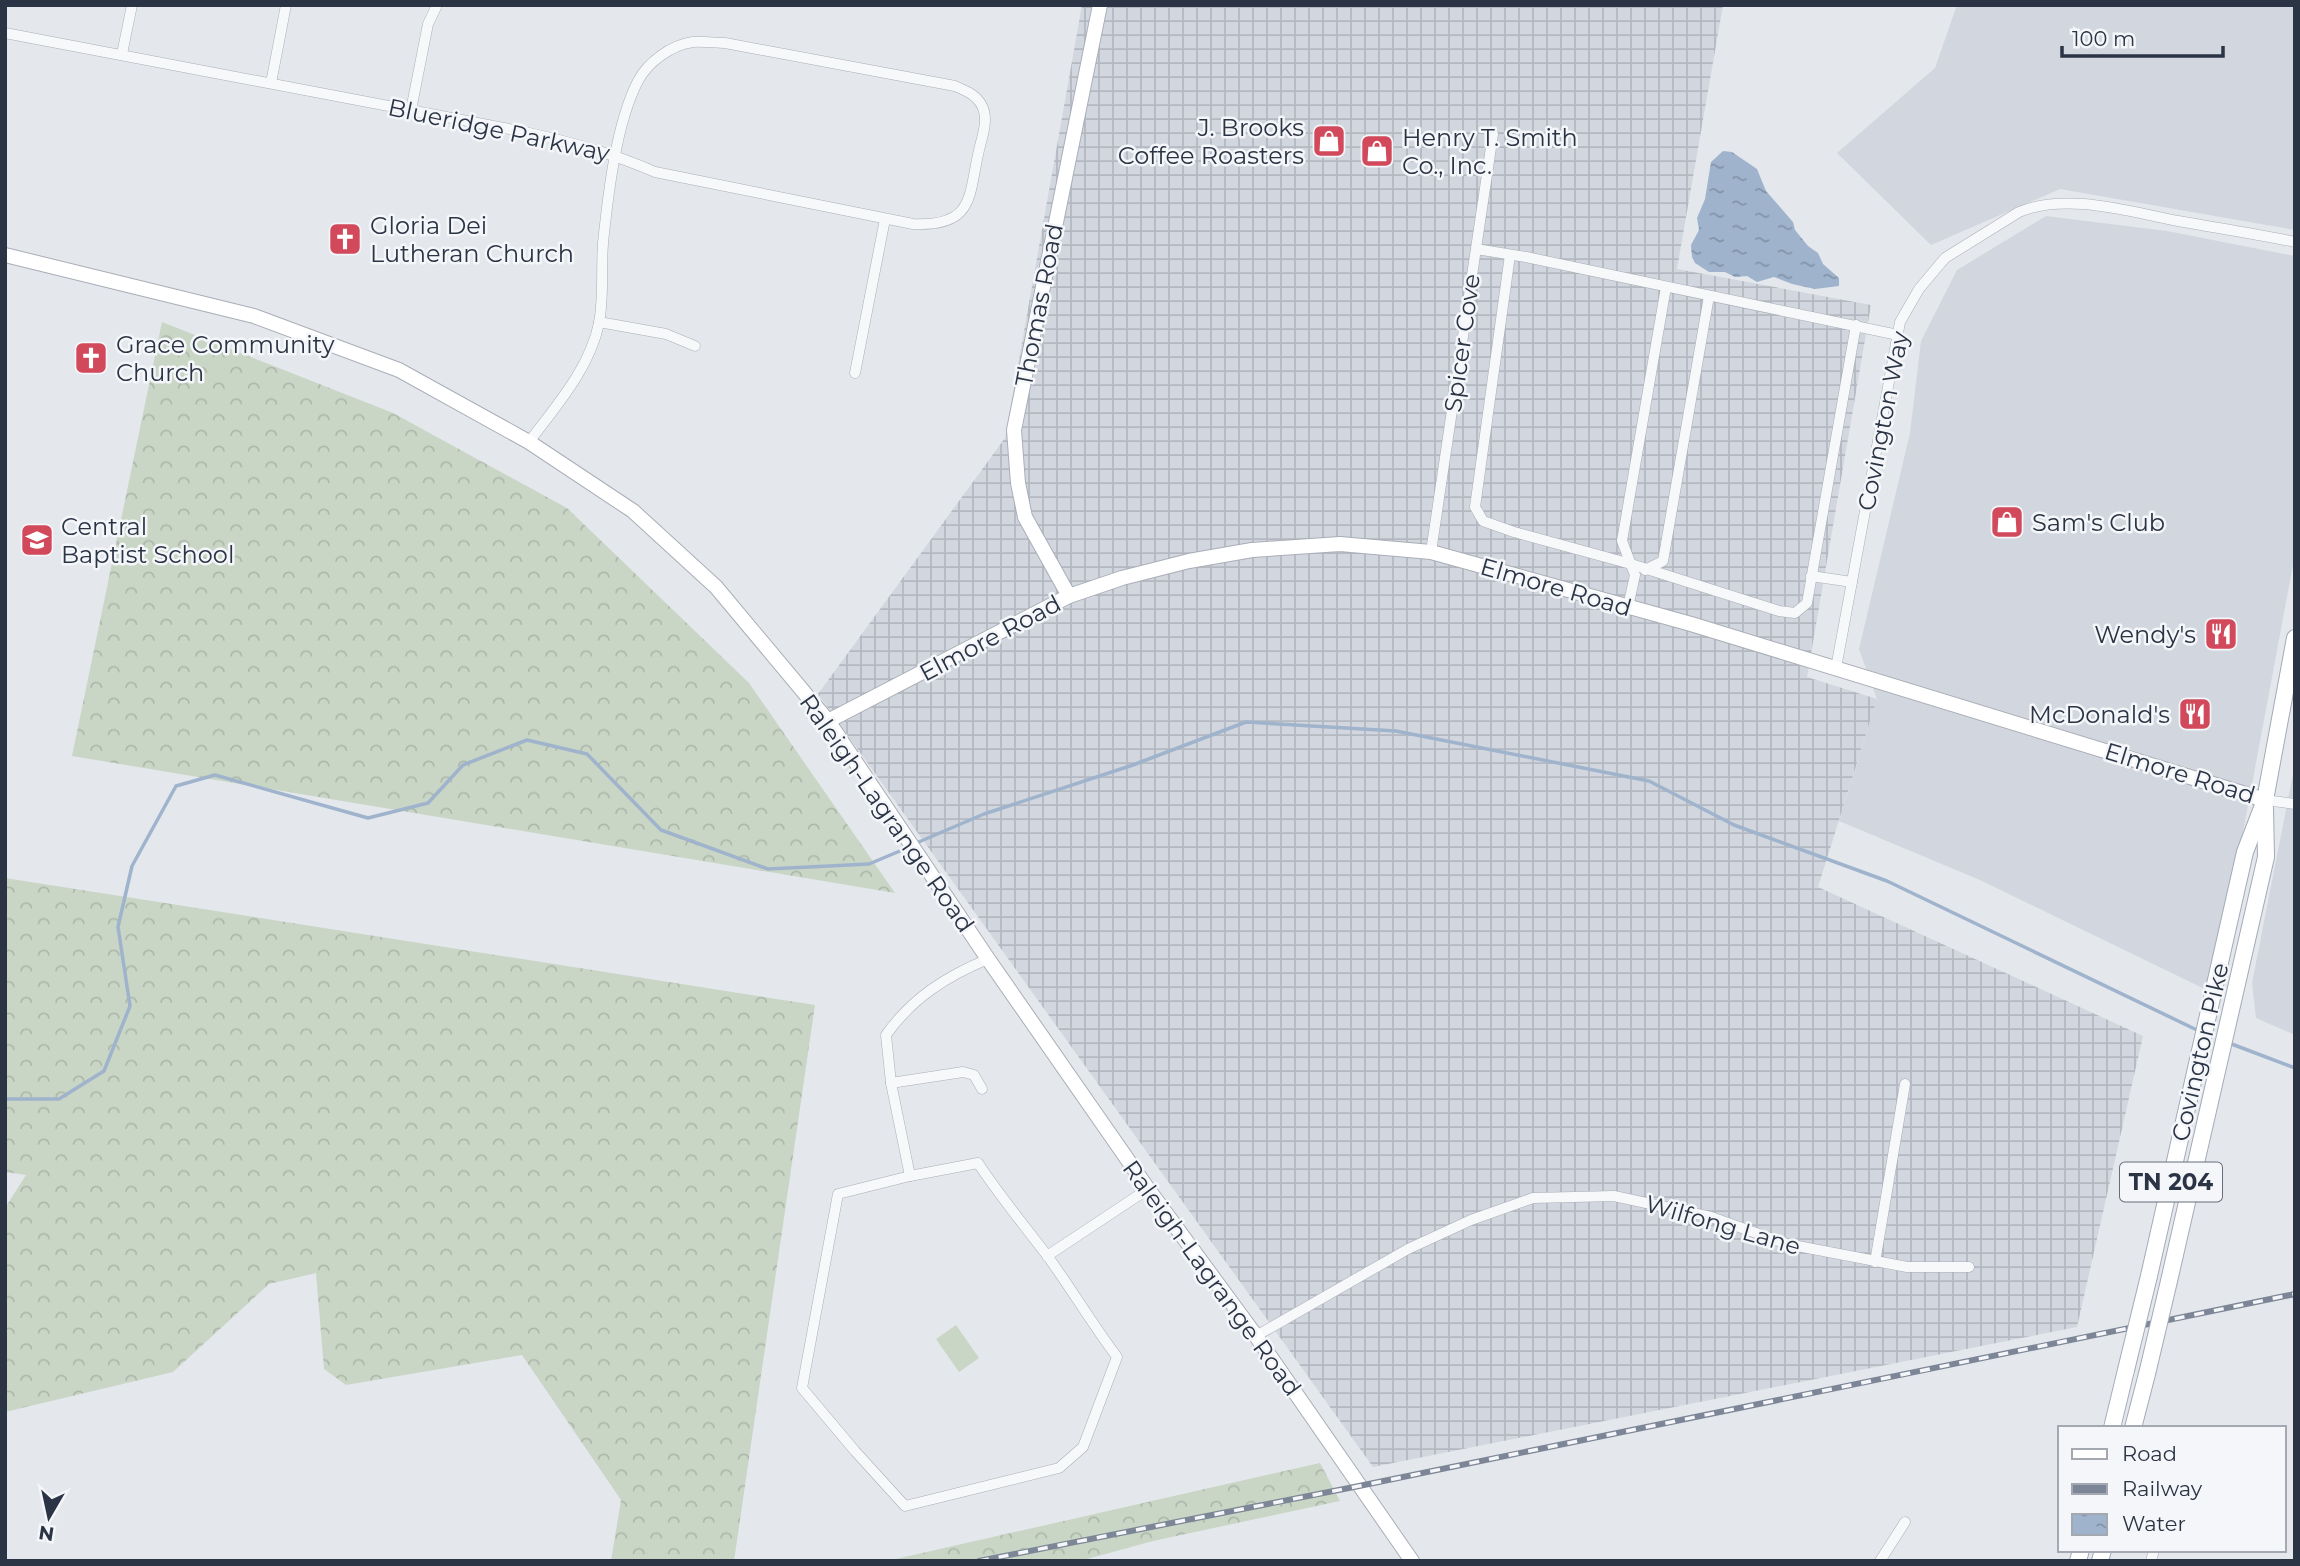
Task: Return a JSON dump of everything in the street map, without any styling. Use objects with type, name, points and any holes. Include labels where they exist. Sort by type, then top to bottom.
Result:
[{"type":"main road","name":"Covington Pike","points":[[2112,1426],[2245,852],[2265,800],[2295,638]]},
{"type":"main road","name":"Covington Pike","points":[[2134,1426],[2266,857],[2265,800]]},
{"type":"street","points":[[122,54],[132,5]]},
{"type":"street","points":[[271,83],[286,5]]},
{"type":"street","points":[[411,110],[428,24],[437,5]]},
{"type":"street","name":"Thomas Road","points":[[1069,596],[1025,517],[1018,483],[1014,430],[1100,5]]},
{"type":"street","name":"Blueridge Parkway","points":[[5,33],[551,137],[616,155],[655,172],[885,219],[933,225],[949,220],[961,211],[972,192],[985,121],[983,106],[971,93],[955,86],[725,43],[692,42],[664,54],[649,66],[638,81],[625,116],[616,155]]},
{"type":"street","name":"Spicer Cove","points":[[1431,552],[1493,134]]},
{"type":"street","points":[[529,442],[568,390],[588,356],[599,322],[603,242],[616,155]]},
{"type":"street","name":"Covington Way","points":[[1836,668],[1900,322],[1919,289],[1945,258],[2019,212],[2051,204],[2091,205],[2295,242]]},
{"type":"street","points":[[855,373],[885,219]]},
{"type":"street","points":[[1476,249],[1898,335]]},
{"type":"street","name":"Raleigh-Lagrange Road","points":[[5,255],[254,316],[399,370],[529,442],[633,511],[716,587],[828,721],[988,959],[1412,1561]]},
{"type":"street","points":[[1510,255],[1475,507],[1483,521],[1779,611],[1795,613],[1807,603],[1856,325]]},
{"type":"street","points":[[1628,607],[1636,575],[1622,541],[1666,287]]},
{"type":"street","points":[[1636,575],[1663,561],[1709,296]]},
{"type":"street","points":[[599,322],[666,334],[695,346]]},
{"type":"street","name":"Elmore Road","points":[[828,721],[1069,596],[1122,578],[1189,561],[1252,550],[1339,544],[1431,552],[1836,668],[2265,800],[2295,804]]},
{"type":"street","points":[[1811,576],[1852,582]]},
{"type":"street","points":[[910,1176],[891,1083],[886,1035],[916,1000],[946,979],[988,959]]},
{"type":"street","points":[[891,1083],[963,1072],[974,1075],[982,1089]]},
{"type":"street","points":[[1875,1262],[1905,1084]]},
{"type":"street","points":[[978,1163],[1117,1357],[1083,1447],[1059,1468],[905,1506],[802,1388],[838,1194],[910,1176],[978,1163]]},
{"type":"street","points":[[1047,1256],[1148,1188]]},
{"type":"street","name":"Wilfong Lane","points":[[1256,1336],[1408,1249],[1471,1220],[1533,1198],[1614,1196],[1711,1216],[1787,1244],[1875,1262],[1908,1267],[1969,1268]]},
{"type":"street","points":[[1880,1561],[1905,1521]]},
{"type":"shaded area","points":[[1082,5],[1723,5],[1677,269],[1871,305],[1807,677],[1877,699],[1818,887],[2143,1036],[2077,1327],[1373,1467],[818,694],[1005,438]]},
{"type":"shaded area","points":[[1957,5],[2295,5],[2295,230],[2060,189],[1931,245],[1837,153],[1935,68]]},
{"type":"shaded area","points":[[2046,216],[2167,231],[2295,256],[2295,554],[2213,993],[1980,880],[1839,821],[1877,699],[1859,649],[1910,433],[1921,341],[1957,270]]},
{"type":"shaded area","points":[[2295,764],[2295,1035],[2256,1018],[2252,983]]},
{"type":"green space","points":[[162,322],[393,413],[567,508],[749,683],[895,893],[72,756]]},
{"type":"green space","points":[[5,878],[815,1005],[734,1561],[611,1561],[621,1500],[522,1355],[346,1385],[324,1369],[316,1273],[269,1284],[173,1372],[5,1412],[5,1208],[26,1175],[5,1172]]},
{"type":"green space","points":[[956,1325],[979,1358],[959,1372],[936,1339]]},
{"type":"green space","points":[[1320,1463],[1340,1501],[1153,1541],[1080,1561],[887,1561]]},
{"type":"water","points":[[1723,151],[1732,152],[1757,169],[1766,191],[1793,222],[1795,230],[1808,246],[1818,253],[1823,264],[1839,278],[1839,286],[1815,289],[1774,277],[1757,282],[1747,276],[1735,277],[1725,272],[1709,272],[1695,263],[1691,245],[1699,230],[1697,218],[1705,199],[1711,162]]},
{"type":"waterway","points":[[914,844],[984,814],[1133,765],[1246,722],[1396,731],[1649,781],[1734,825],[1887,881],[2199,1031]]},
{"type":"waterway","points":[[5,1099],[59,1099],[104,1071],[130,1006],[118,927],[132,866],[176,786],[215,775],[368,818],[428,803],[463,765],[527,740],[587,754],[661,830],[768,869],[869,864],[907,848]]},
{"type":"waterway","points":[[2229,1043],[2295,1068]]},
{"type":"railway","points":[[979,1561],[2295,1294]]},
{"type":"place","name":"J. Brooks Coffee Roasters","points":[[1329,141]]},
{"type":"place","name":"Henry T. Smith Co., Inc.","points":[[1377,151]]},
{"type":"place","name":"Gloria Dei Lutheran Church","points":[[345,239]]},
{"type":"place","name":"Grace Community Church","points":[[91,358]]},
{"type":"place","name":"Sam's Club","points":[[2007,522]]},
{"type":"place","name":"Central Baptist School","points":[[37,540]]},
{"type":"place","name":"Wendy's","points":[[2221,634]]},
{"type":"place","name":"McDonald's","points":[[2195,714]]}]
